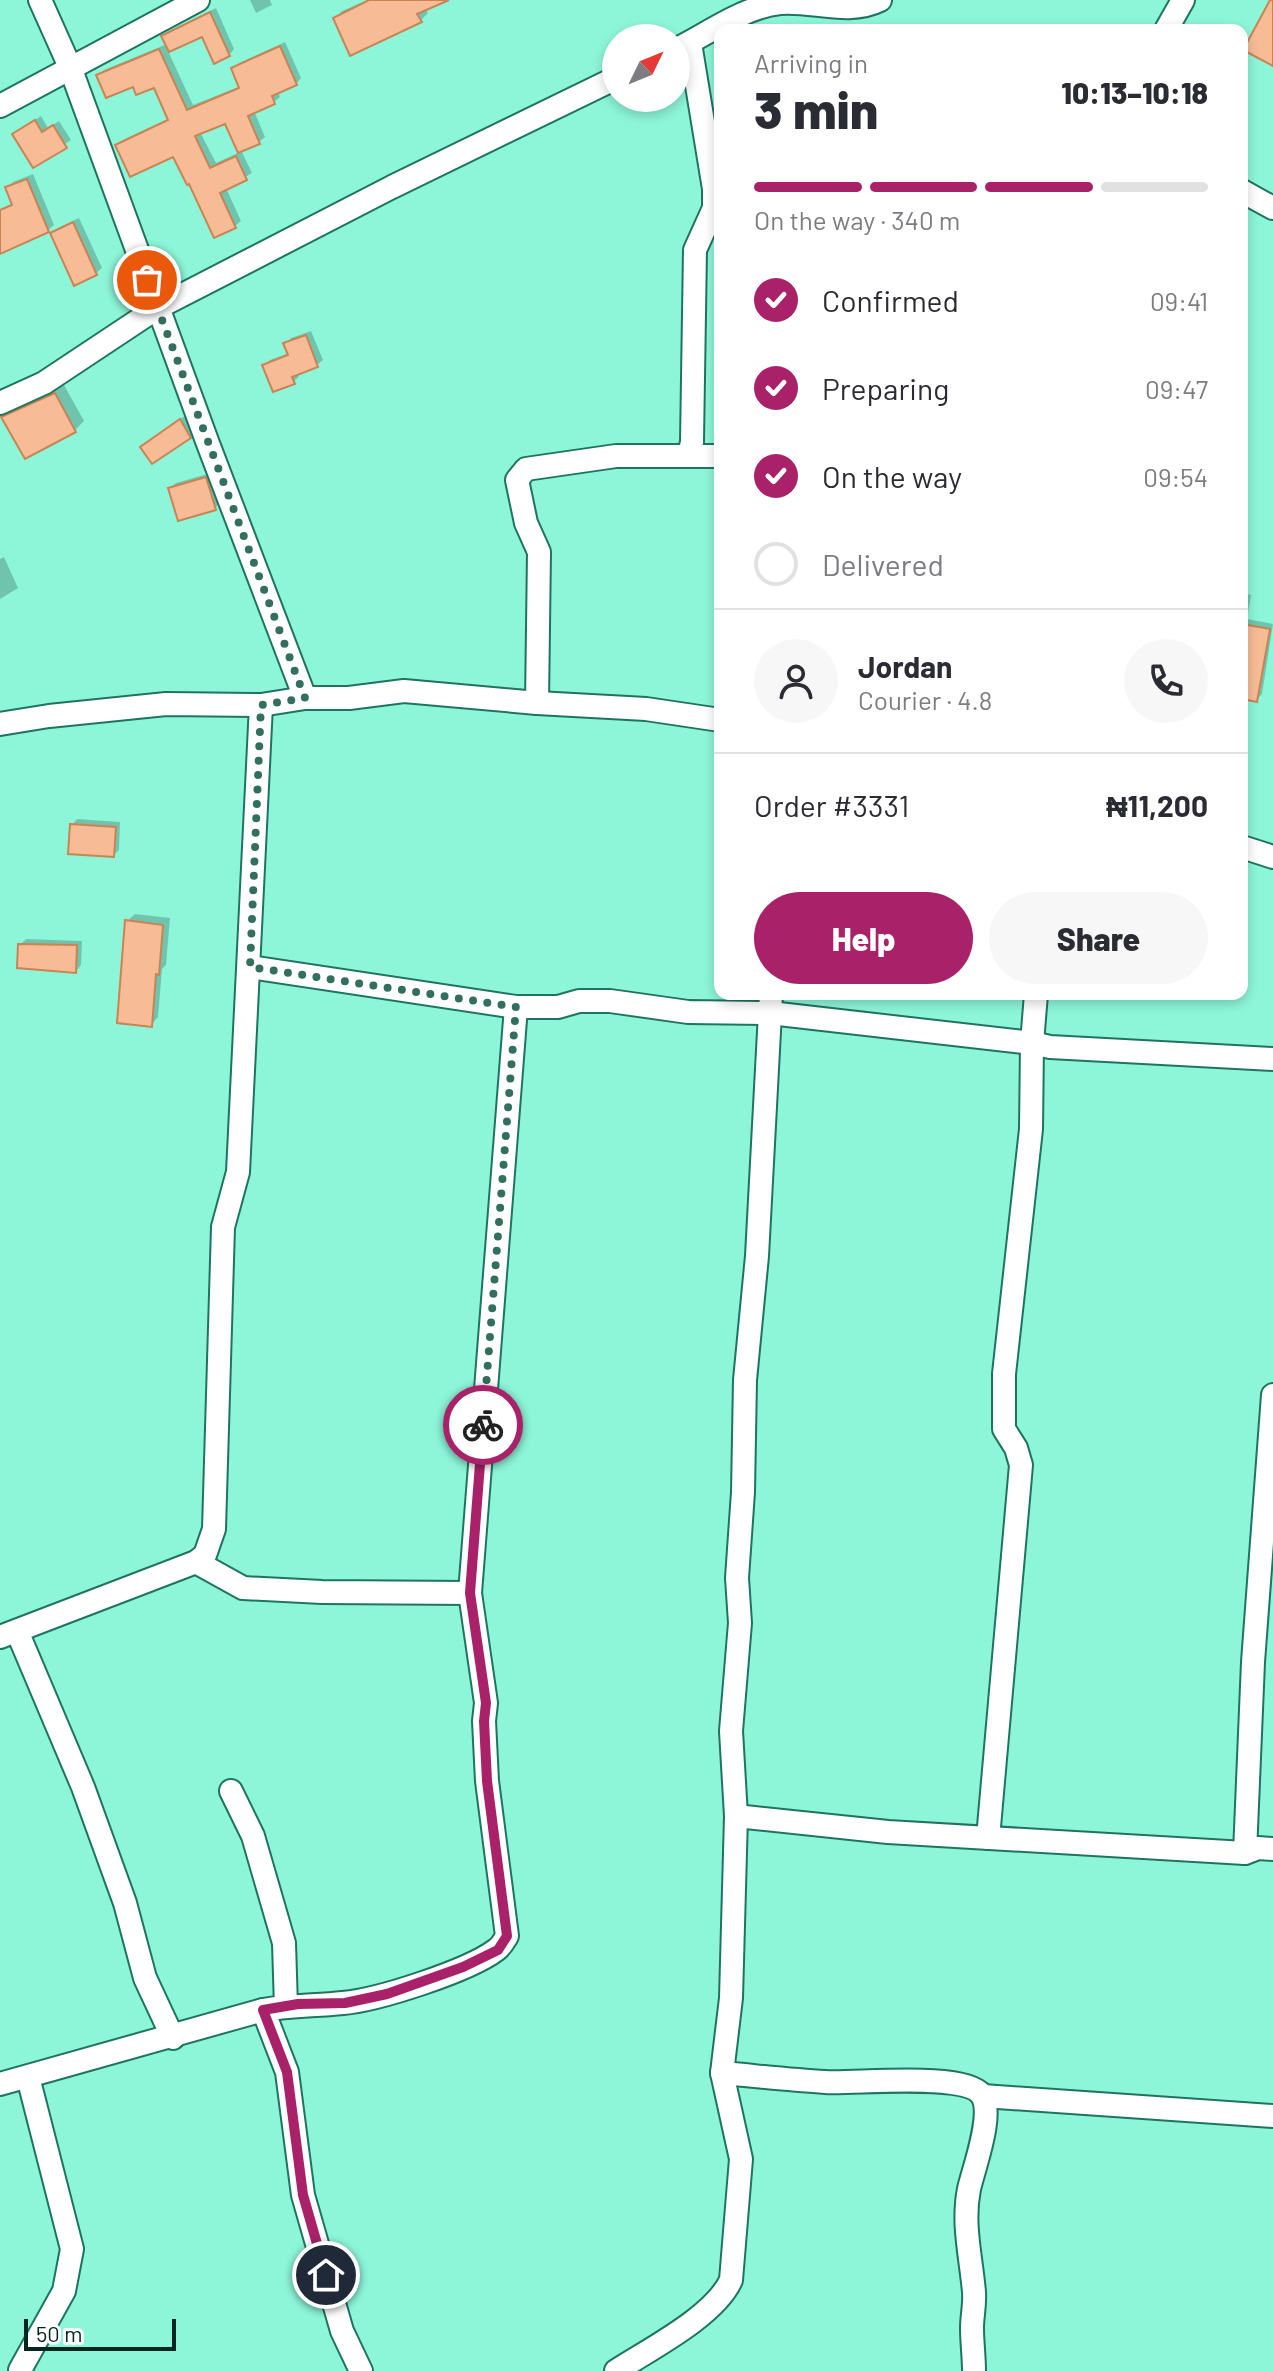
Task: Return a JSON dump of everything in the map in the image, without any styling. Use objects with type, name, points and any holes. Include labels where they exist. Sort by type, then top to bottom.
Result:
[{"type":"street","points":[[40,0],[70,67],[157,308],[305,698]]},
{"type":"street","points":[[0,106],[198,0]]},
{"type":"street","points":[[728,24],[764,6],[783,3],[859,8],[880,0]]},
{"type":"street","points":[[1169,24],[1183,0]]},
{"type":"street","points":[[690,43],[714,31]]},
{"type":"street","points":[[690,78],[714,189]]},
{"type":"street","points":[[0,403],[44,383],[157,308],[392,187],[602,85]]},
{"type":"street","points":[[1248,194],[1273,208]]},
{"type":"street","points":[[689,455],[692,442],[695,250],[714,214]]},
{"type":"street","points":[[537,703],[539,552],[526,523],[517,480],[526,469],[616,456],[714,456]]},
{"type":"street","points":[[0,724],[166,704],[261,705],[305,698],[349,698],[404,691],[646,709],[714,719]]},
{"type":"street","points":[[173,2038],[141,1967],[125,1903],[83,1787],[8,1634],[196,1562],[205,1555],[214,1529],[223,1227],[238,1172],[261,705]]},
{"type":"street","points":[[1248,849],[1273,857]]},
{"type":"street","points":[[250,967],[516,1007],[558,1007],[579,1001],[610,1001],[688,1012],[770,1004],[1064,1048],[1273,1059]]},
{"type":"street","points":[[988,1838],[1021,1465],[1016,1448],[1004,1429],[1004,1374],[1031,1129],[1036,1000]]},
{"type":"street","points":[[616,2371],[643,2365],[722,2296],[731,2280],[741,2159],[722,2073],[731,1998],[736,1816],[731,1731],[740,1623],[737,1578],[743,1492],[745,1380],[757,1256],[770,1004]]},
{"type":"street","points":[[0,2084],[173,2038],[263,2010],[298,2004],[345,2003],[401,1989],[463,1967],[498,1950],[507,1936],[487,1781],[486,1703],[470,1593],[516,1007]]},
{"type":"street","points":[[1245,1853],[1253,1662],[1273,1395]]},
{"type":"street","points":[[196,1562],[243,1588],[470,1593]]},
{"type":"street","points":[[231,1791],[253,1836],[284,1943],[286,2007]]},
{"type":"street","points":[[736,1816],[888,1832],[1245,1853],[1258,1848],[1273,1849]]},
{"type":"street","points":[[263,2010],[287,2072],[303,2195],[342,2331],[361,2371]]},
{"type":"street","points":[[722,2073],[828,2082],[933,2080],[978,2090],[986,2103],[985,2125],[969,2191],[966,2223],[974,2290],[974,2371]]},
{"type":"street","points":[[20,2371],[64,2291],[72,2249],[28,2077]]},
{"type":"street","points":[[983,2096],[1273,2116]]},
{"type":"building","points":[[369,0],[449,0],[417,14],[422,22],[350,56],[333,18]]},
{"type":"building","points":[[1270,0],[1273,0],[1273,66],[1248,53],[1248,41]]},
{"type":"building","points":[[210,12],[230,56],[214,64],[202,37],[169,52],[161,36]]},
{"type":"building","points":[[280,46],[297,85],[272,96],[275,104],[248,116],[260,144],[238,153],[225,124],[195,136],[210,168],[236,156],[247,180],[220,193],[236,228],[214,238],[173,157],[130,177],[115,145],[168,120],[154,88],[136,95],[133,87],[106,98],[96,75],[159,49],[187,110],[239,88],[231,68]]},
{"type":"building","points":[[35,120],[42,132],[53,125],[67,148],[33,168],[12,134]]},
{"type":"building","points":[[27,179],[49,232],[0,254],[0,210],[12,205],[5,187]]},
{"type":"building","points":[[73,222],[97,275],[74,286],[50,233]]},
{"type":"building","points":[[306,335],[318,367],[292,377],[295,384],[273,392],[262,365],[288,355],[283,343]]},
{"type":"building","points":[[55,393],[76,432],[25,459],[1,417]]},
{"type":"building","points":[[180,419],[191,438],[152,464],[140,447]]},
{"type":"building","points":[[206,477],[216,510],[178,521],[168,488]]},
{"type":"building","points":[[1248,625],[1270,629],[1257,702],[1248,700]]},
{"type":"building","points":[[70,824],[116,827],[114,857],[68,854]]},
{"type":"building","points":[[125,920],[163,925],[152,1027],[117,1023]]},
{"type":"building","points":[[18,944],[77,945],[76,973],[17,968]]},
{"type":"way so far","points":[[147,280],[305,698],[261,705],[250,967],[516,1007],[483,1425]]},
{"type":"route","points":[[326,2275],[303,2195],[287,2072],[263,2010],[298,2004],[345,2003],[387,1994],[463,1967],[498,1950],[507,1936],[487,1781],[486,1703],[470,1593],[483,1425]]}]
